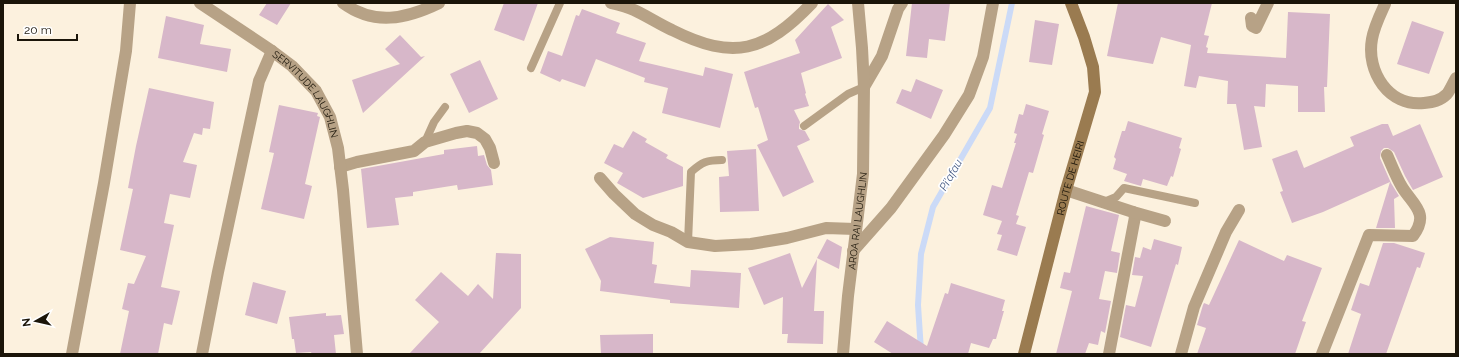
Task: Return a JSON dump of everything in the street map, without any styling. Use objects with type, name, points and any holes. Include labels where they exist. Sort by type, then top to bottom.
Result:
[{"type":"main road","name":"ROUTE DE HEIRI","points":[[1024,354],[1066,190],[1095,92],[1093,68],[1084,37],[1071,3]]},
{"type":"street","points":[[72,354],[126,51],[130,3]]},
{"type":"street","points":[[200,3],[272,51]]},
{"type":"street","points":[[343,3],[351,9],[370,16],[392,18],[417,12],[439,3]]},
{"type":"street","points":[[611,3],[633,10],[674,31],[704,43],[726,48],[745,48],[765,42],[786,28],[812,3]]},
{"type":"street","name":"AROA RAI LAUGHLIN","points":[[843,354],[855,229],[863,174],[864,87],[858,3]]},
{"type":"street","name":"AROA RAI LAUGHLIN","points":[[864,87],[882,56],[898,9],[902,3]]},
{"type":"street","points":[[853,252],[891,208],[944,134],[969,95],[983,57],[993,3]]},
{"type":"street","points":[[1251,18],[1252,26],[1256,28],[1268,3]]},
{"type":"street","points":[[1385,4],[1372,39],[1371,53],[1374,66],[1382,86],[1401,101],[1418,103],[1436,102],[1447,94],[1456,78]]},
{"type":"street","name":"SERVITUDE LAUGHLIN","points":[[202,354],[221,256],[259,81],[272,51],[292,66],[316,91],[330,117],[338,148],[357,354]]},
{"type":"street","points":[[340,167],[357,162],[414,151],[425,142],[467,131],[477,133],[484,139],[490,148],[494,163]]},
{"type":"street","points":[[1322,354],[1370,235],[1413,236],[1419,228],[1420,216],[1416,206],[1402,187],[1387,156]]},
{"type":"street","points":[[600,178],[635,214],[653,225],[671,232],[688,242],[715,246],[751,244],[787,238],[826,228],[855,229]]},
{"type":"street","points":[[1066,190],[1165,221]]},
{"type":"street","points":[[1181,354],[1194,306],[1226,232],[1239,210]]},
{"type":"street","points":[[1109,354],[1135,217],[1133,212]]},
{"type":"lane","points":[[531,68],[560,3]]},
{"type":"lane","points":[[804,126],[848,94],[864,87]]},
{"type":"lane","points":[[425,142],[434,122],[445,107]]},
{"type":"lane","points":[[688,242],[691,172],[700,164],[712,160],[722,160]]},
{"type":"lane","points":[[1104,202],[1116,197],[1124,188],[1195,203]]},
{"type":"building","points":[[267,3],[291,3],[277,25],[259,15]]},
{"type":"building","points":[[504,3],[538,3],[524,41],[494,30]]},
{"type":"building","points":[[912,3],[950,3],[945,41],[929,39],[927,58],[906,56]]},
{"type":"building","points":[[1118,3],[1212,3],[1204,35],[1209,36],[1206,47],[1208,48],[1207,53],[1286,58],[1288,12],[1330,14],[1327,87],[1324,87],[1325,112],[1298,112],[1298,86],[1266,84],[1265,107],[1254,106],[1262,147],[1244,150],[1236,104],[1227,104],[1228,81],[1199,76],[1196,88],[1184,86],[1191,45],[1161,37],[1153,64],[1107,56]]},
{"type":"building","points":[[828,4],[844,20],[831,27],[842,58],[801,73],[809,106],[794,110],[800,122],[799,129],[805,131],[810,140],[797,146],[814,182],[783,197],[757,145],[768,140],[758,107],[755,108],[744,72],[800,53],[795,40]]},
{"type":"building","points":[[582,9],[620,23],[616,33],[646,43],[639,61],[703,76],[705,67],[733,74],[720,128],[662,113],[668,88],[644,82],[645,78],[596,59],[585,87],[562,79],[560,82],[540,73],[548,51],[562,56],[576,15],[579,16]]},
{"type":"building","points":[[166,16],[204,25],[200,44],[231,49],[227,72],[158,58]]},
{"type":"building","points":[[1035,20],[1059,24],[1052,65],[1029,62]]},
{"type":"building","points":[[1412,21],[1444,32],[1429,74],[1397,64]]},
{"type":"building","points":[[400,35],[421,57],[425,56],[363,113],[352,80],[400,64],[385,49]]},
{"type":"building","points":[[480,60],[498,99],[469,113],[450,74]]},
{"type":"building","points":[[916,79],[943,90],[931,119],[896,103],[902,89],[911,92]]},
{"type":"building","points":[[149,88],[214,102],[210,129],[203,128],[202,135],[194,133],[183,162],[197,165],[190,198],[170,194],[164,223],[174,225],[161,287],[180,291],[172,325],[164,323],[158,354],[120,354],[129,311],[122,309],[128,283],[134,284],[146,256],[120,250],[133,189],[128,188]]},
{"type":"building","points":[[1026,104],[1049,111],[1033,173],[1029,172],[1016,215],[1019,216],[1016,224],[1026,227],[1017,256],[997,250],[1002,235],[997,234],[1002,221],[983,215],[992,185],[1002,188],[1016,143],[1014,143],[1017,134],[1014,133],[1019,114],[1023,115]]},
{"type":"building","points":[[279,105],[318,113],[317,116],[320,117],[305,184],[312,186],[304,219],[261,209],[274,153],[269,152]]},
{"type":"building","points":[[1128,121],[1182,138],[1179,148],[1181,149],[1173,177],[1171,176],[1167,186],[1143,179],[1141,186],[1124,181],[1127,174],[1113,169],[1116,159],[1114,157],[1122,131],[1125,131]]},
{"type":"building","points":[[1382,124],[1388,124],[1393,136],[1420,124],[1443,177],[1413,190],[1394,152],[1388,148],[1384,148],[1381,151],[1380,158],[1391,183],[1399,196],[1394,199],[1395,228],[1376,228],[1390,182],[1323,212],[1292,223],[1280,192],[1283,191],[1272,159],[1297,150],[1304,168],[1354,146],[1350,137]]},
{"type":"building","points":[[633,131],[647,139],[645,142],[668,155],[666,158],[683,167],[683,186],[643,198],[617,183],[623,173],[604,163],[614,144],[623,148]]},
{"type":"building","points":[[477,146],[478,156],[484,155],[487,165],[491,170],[493,185],[458,190],[457,185],[413,192],[413,196],[395,198],[399,225],[367,228],[361,169],[444,154],[444,150]]},
{"type":"building","points":[[756,149],[759,211],[720,212],[719,177],[729,176],[727,151]]},
{"type":"building","points":[[1086,206],[1119,215],[1111,251],[1120,253],[1117,273],[1105,271],[1099,299],[1111,301],[1105,333],[1101,331],[1098,345],[1089,343],[1085,354],[1056,354],[1072,291],[1060,288],[1064,272],[1070,273]]},
{"type":"building","points":[[610,237],[654,242],[652,264],[657,265],[654,283],[690,287],[691,270],[741,273],[739,308],[670,303],[670,300],[600,291],[601,281],[585,249]]},
{"type":"building","points":[[827,239],[842,247],[839,269],[817,258]]},
{"type":"building","points":[[1154,239],[1182,247],[1178,265],[1176,264],[1151,347],[1120,337],[1126,305],[1135,307],[1143,276],[1132,275],[1135,257],[1140,258],[1143,247],[1151,250]]},
{"type":"building","points":[[1239,240],[1284,261],[1287,255],[1322,268],[1302,321],[1306,322],[1295,354],[1197,354],[1206,328],[1197,325],[1203,305],[1204,303],[1209,305]]},
{"type":"building","points":[[1383,243],[1394,243],[1425,253],[1420,268],[1417,267],[1386,354],[1348,354],[1361,314],[1351,310],[1360,283],[1369,286]]},
{"type":"building","points":[[496,253],[521,254],[521,308],[479,354],[409,354],[439,322],[415,300],[441,272],[468,296],[478,284],[493,299]]},
{"type":"building","points":[[790,253],[802,288],[817,259],[814,311],[824,311],[823,344],[787,343],[788,334],[782,334],[783,297],[764,305],[748,268]]},
{"type":"building","points":[[253,282],[286,291],[277,324],[245,315]]},
{"type":"building","points":[[951,283],[1005,300],[1002,311],[1004,311],[996,339],[993,339],[989,348],[971,343],[968,354],[893,354],[874,342],[887,321],[927,346],[945,293],[948,294]]},
{"type":"building","points":[[326,313],[326,316],[341,315],[344,334],[334,335],[336,354],[312,354],[311,352],[296,353],[294,339],[292,339],[289,317]]},
{"type":"building","points":[[653,334],[653,354],[601,354],[600,335]]},
{"type":"waterway","name":"Pi'afau","points":[[920,354],[918,305],[921,254],[933,207],[990,108],[1012,3]]}]
